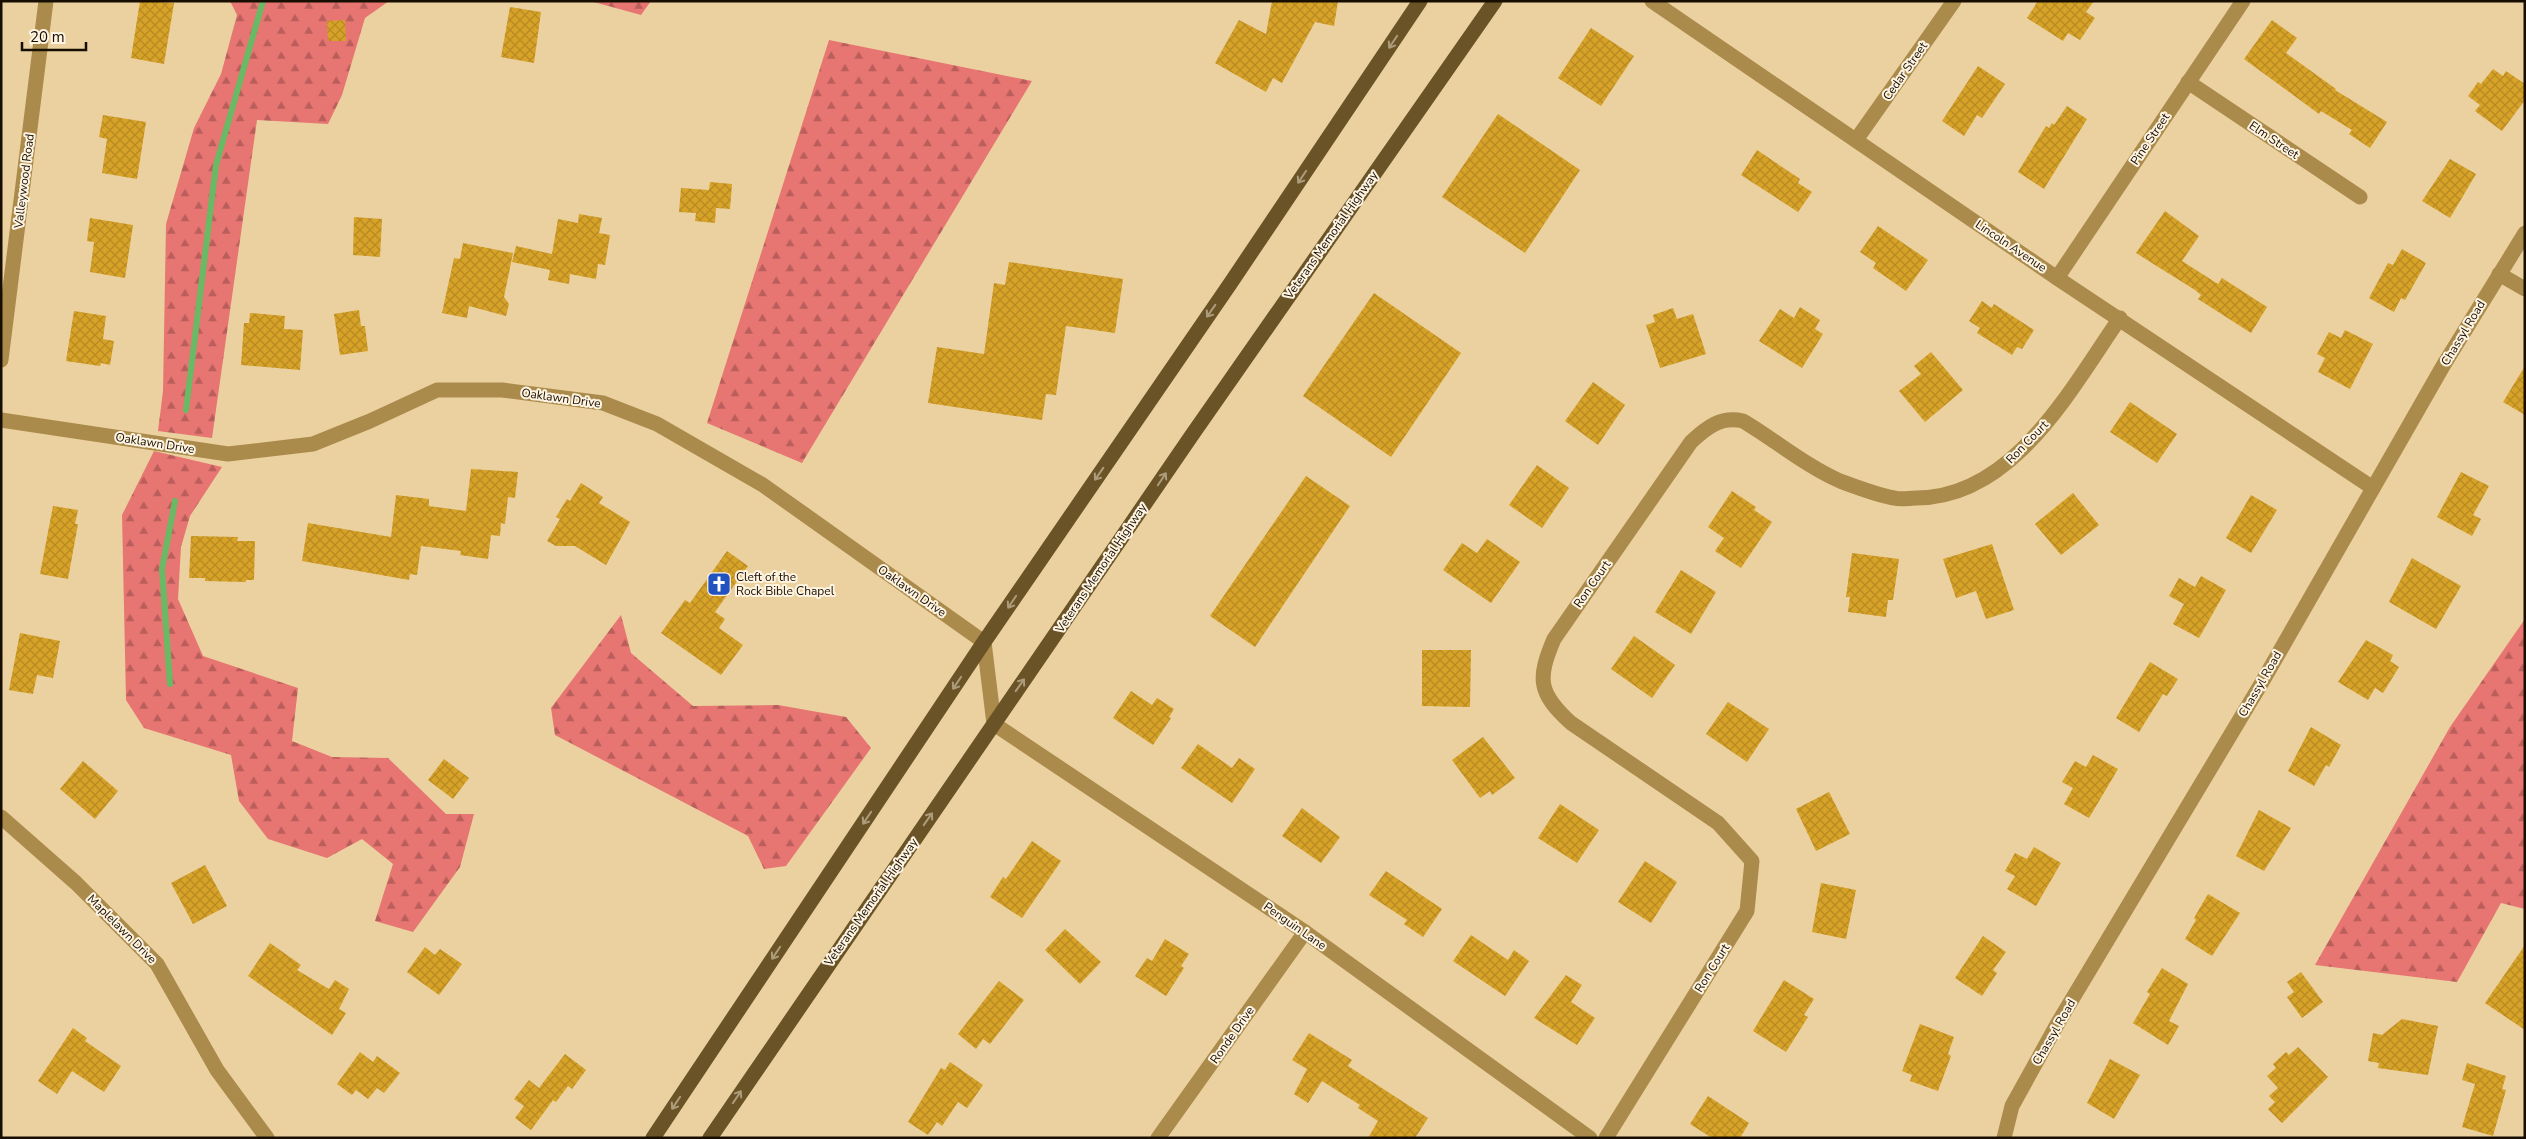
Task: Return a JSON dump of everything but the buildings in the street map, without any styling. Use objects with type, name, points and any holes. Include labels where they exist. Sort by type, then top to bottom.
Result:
[{"type":"main road","points":[[653,1138],[984,642],[1224,293],[1420,1]]},
{"type":"main road","name":"Veterans Memorial Highway","points":[[710,1138],[1192,435],[1495,1]]},
{"type":"street","name":"Valleywood Road","points":[[1,360],[46,1]]},
{"type":"street","name":"Lincoln Avenue","points":[[1652,1],[2057,278],[2120,318],[2373,488]]},
{"type":"street","name":"Cedar Street","points":[[1856,140],[1954,1]]},
{"type":"street","name":"Pine Street","points":[[2057,278],[2243,1]]},
{"type":"street","name":"Elm Street","points":[[2188,82],[2360,197]]},
{"type":"street","name":"Chassyl Road","points":[[2004,1138],[2012,1106],[2059,1021],[2261,684],[2373,488],[2499,274],[2525,234]]},
{"type":"street","points":[[2499,274],[2525,289]]},
{"type":"street","name":"Ron Court","points":[[1606,1138],[1747,911],[1752,861],[1718,823],[1571,723],[1554,708],[1546,696],[1543,681],[1545,659],[1554,639],[1691,442],[1704,430],[1717,422],[1731,418],[1744,421],[1839,480],[1894,498],[1928,498],[1960,492],[1986,479],[2010,462],[2045,425],[2120,318]]},
{"type":"street","name":"Oaklawn Drive","points":[[1,420],[228,454],[313,444],[370,421],[437,390],[502,390],[603,404],[657,424],[763,485],[984,642]]},
{"type":"street","points":[[984,642],[994,724]]},
{"type":"street","name":"Penguin Lane","points":[[994,724],[1305,932],[1590,1138]]},
{"type":"street","name":"Maplelawn Drive","points":[[1,816],[76,883],[158,964],[218,1070],[267,1138]]},
{"type":"street","name":"Ronde Drive","points":[[1158,1138],[1305,932]]},
{"type":"green space","points":[[230,1],[389,1],[365,18],[342,95],[328,124],[257,120],[212,438],[158,431],[163,391],[166,224],[194,128],[221,74],[237,15]]},
{"type":"green space","points":[[590,1],[651,1],[641,15]]},
{"type":"green space","points":[[829,40],[1032,81],[802,463],[707,423]]},
{"type":"green space","points":[[154,451],[222,467],[190,516],[181,547],[178,599],[203,656],[298,688],[292,741],[332,757],[388,758],[446,814],[474,814],[460,867],[413,932],[375,921],[393,864],[362,839],[327,858],[268,839],[239,801],[231,755],[144,728],[126,700],[122,515]]},
{"type":"green space","points":[[621,615],[631,653],[693,706],[778,705],[846,717],[871,748],[786,866],[764,869],[748,836],[555,735],[551,708]]},
{"type":"green space","points":[[2525,619],[2525,909],[2501,903],[2457,982],[2315,965],[2450,727]]},
{"type":"waterway","points":[[186,410],[216,165],[263,1]]},
{"type":"waterway","points":[[170,684],[162,569],[175,501]]},
{"type":"place","name":"Cleft of the Rock Bible Chapel","points":[[719,584]]}]
